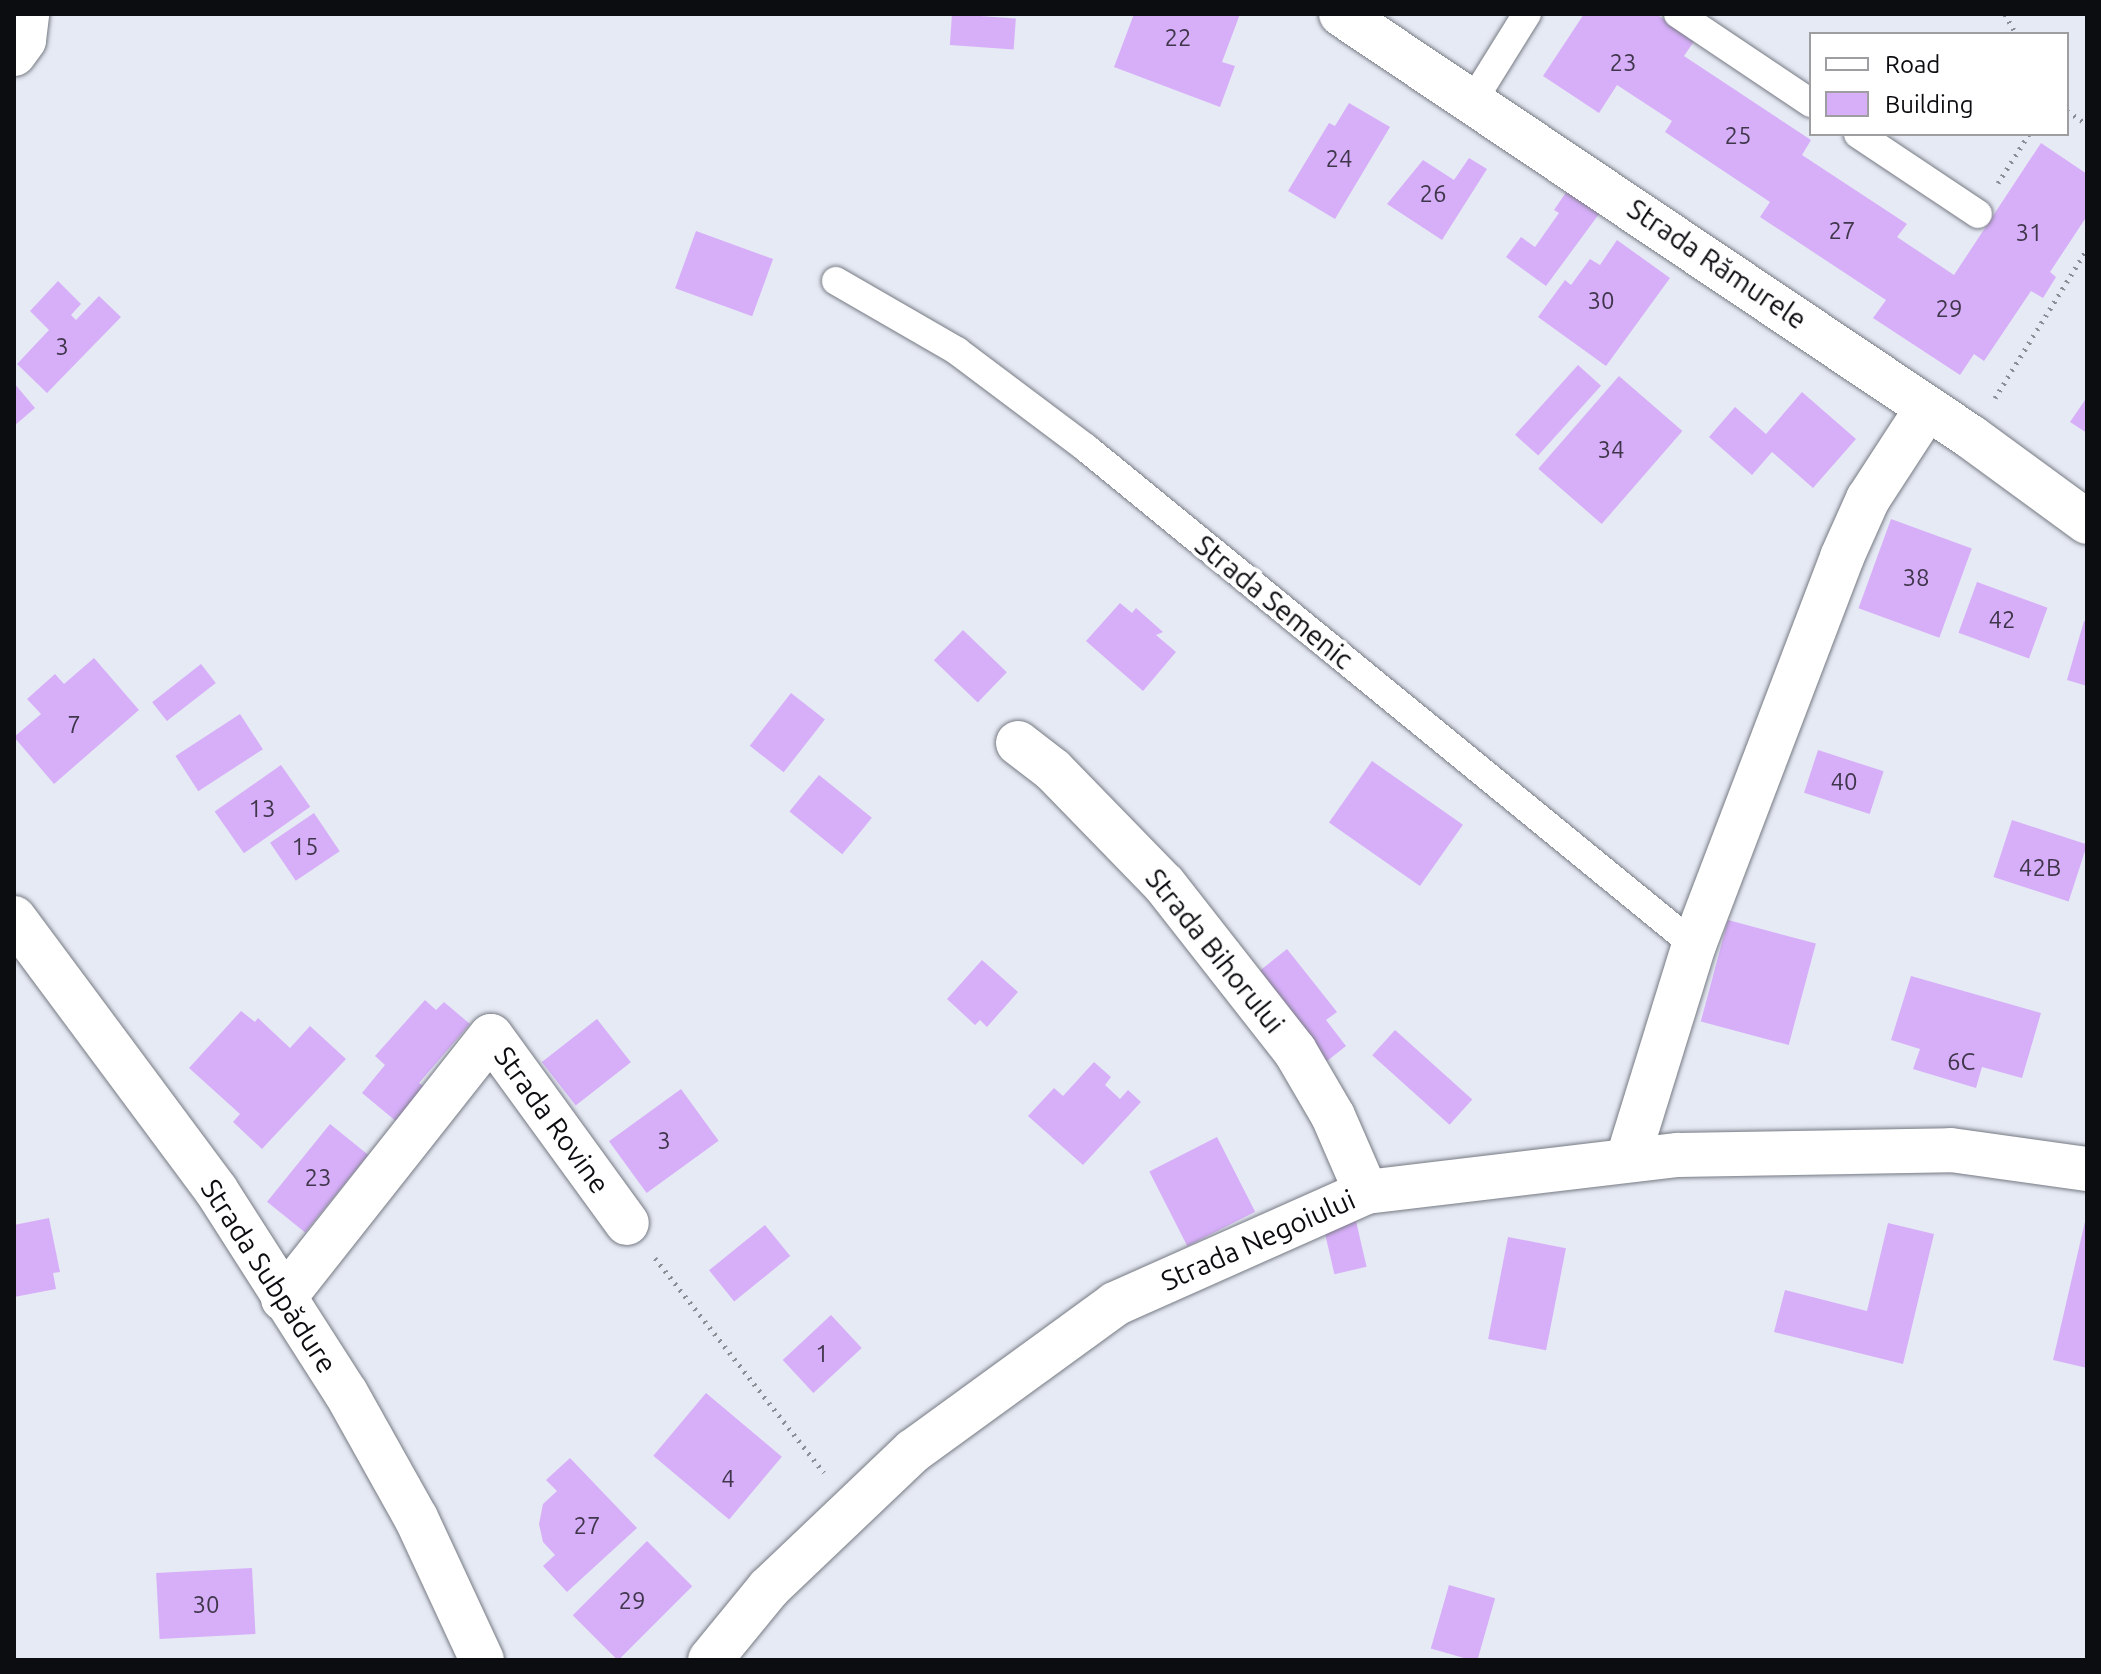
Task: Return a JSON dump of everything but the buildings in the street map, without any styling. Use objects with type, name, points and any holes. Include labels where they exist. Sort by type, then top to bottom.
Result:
[{"type":"street","points":[[14,54],[24,40],[27,14]]},
{"type":"street","name":"Strada Rămurele","points":[[1341,14],[1474,99],[1927,408],[2087,522]]},
{"type":"street","points":[[1628,1158],[1694,945],[1842,557],[1868,499],[1927,408]]},
{"type":"street","name":"Strada Bihorului","points":[[1018,743],[1053,770],[1164,884],[1295,1051],[1333,1116],[1366,1192]]},
{"type":"street","name":"Strada Subpădure","points":[[14,918],[216,1190],[346,1393],[416,1518],[482,1660]]},
{"type":"street","name":"Strada Rovine","points":[[283,1299],[491,1036],[627,1223]]},
{"type":"street","name":"Strada Negoiului","points":[[710,1660],[769,1588],[913,1451],[1115,1304],[1366,1192],[1628,1158],[1951,1150],[2087,1169]]},
{"type":"lane","points":[[1474,99],[1527,14]]},
{"type":"lane","points":[[1678,14],[1809,102]]},
{"type":"lane","points":[[1861,136],[1978,214]]},
{"type":"lane","name":"Strada Semenic","points":[[836,281],[957,351],[1086,448],[1694,945]]},
{"type":"path","points":[[2005,14],[2015,32]]},
{"type":"path","points":[[1978,214],[2028,136]]},
{"type":"path","points":[[1992,403],[2087,249]]},
{"type":"path","name":"Strada Rovine","points":[[627,1223],[820,1468]]}]
